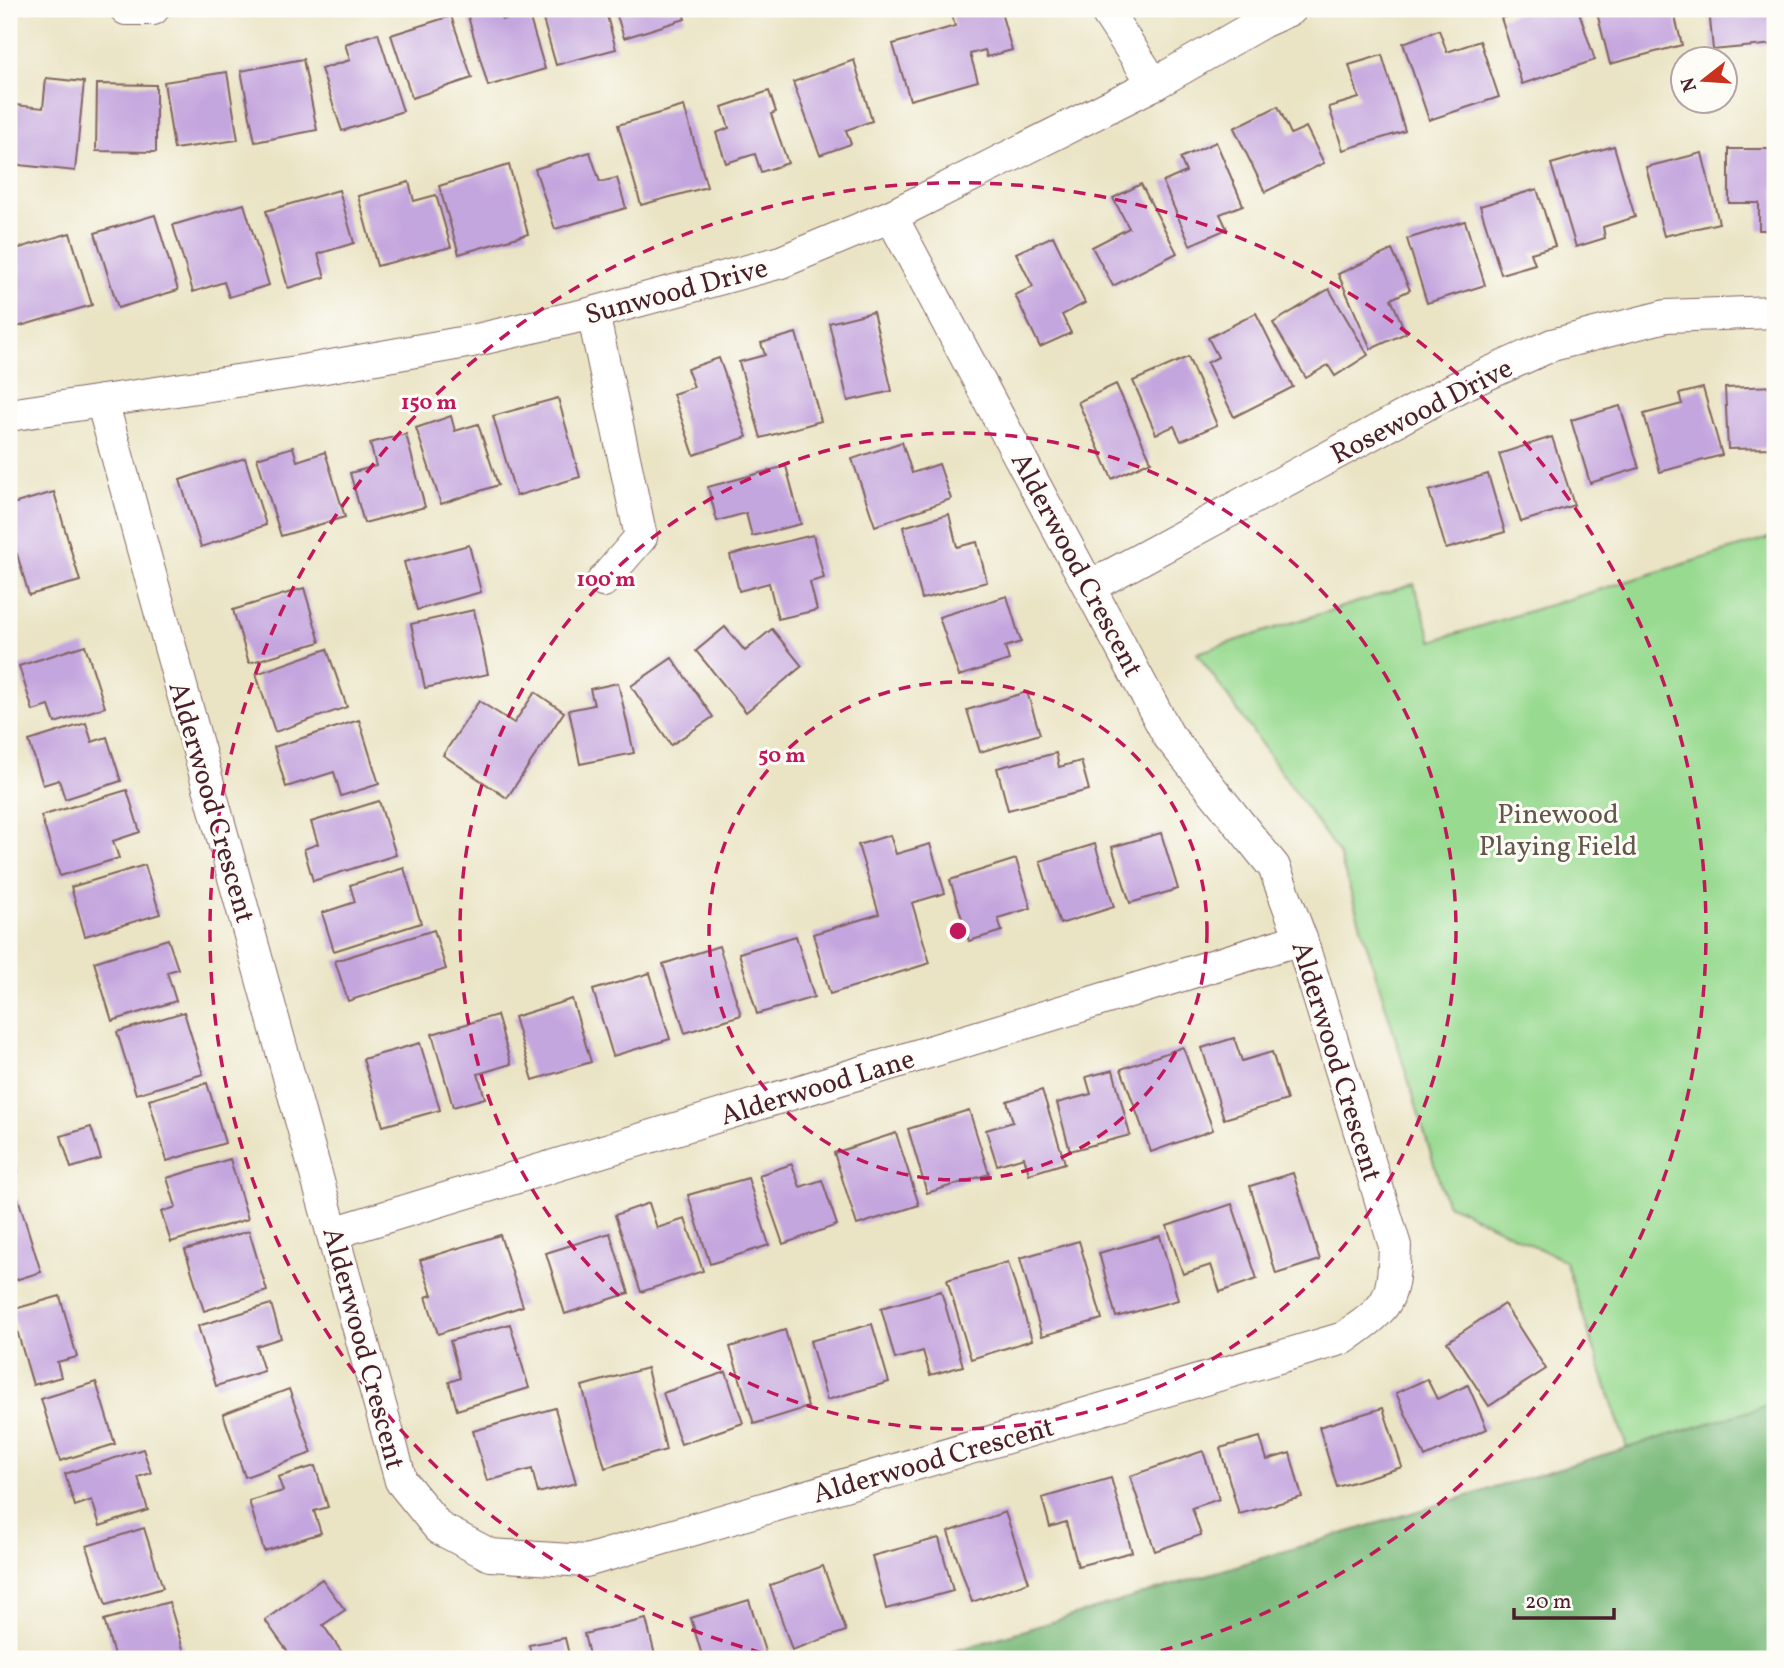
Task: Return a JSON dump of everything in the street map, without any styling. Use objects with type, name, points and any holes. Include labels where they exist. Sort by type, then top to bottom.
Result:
[{"type":"street","points":[[126,9],[153,9]]},
{"type":"street","points":[[1105,9],[1154,84]]},
{"type":"street","name":"Sunwood Drive","points":[[9,415],[432,348],[593,313],[782,261],[891,216],[1154,84],[1262,22],[1291,9]]},
{"type":"street","name":"Alderwood Crescent","points":[[102,401],[401,1481],[439,1528],[490,1555],[586,1561],[1344,1338],[1384,1310],[1394,1277],[1395,1246],[1301,939],[1274,867],[1168,735],[1091,586],[891,216]]},
{"type":"street","name":"Rosewood Drive","points":[[1091,586],[1458,387],[1552,345],[1666,316],[1775,312]]},
{"type":"street","points":[[593,313],[641,537],[603,580]]},
{"type":"street","name":"Alderwood Lane","points":[[333,1233],[1301,939]]},
{"type":"green space","name":"Pinewood Playing Field","points":[[1775,536],[1775,1659],[929,1659],[1627,1448],[1565,1261],[1446,1203],[1339,854],[1197,653],[1414,584],[1432,641]]},
{"type":"green space","points":[[1775,1403],[1775,1659],[929,1659]]},
{"type":"building","points":[[481,9],[499,9],[502,20],[528,12],[545,69],[488,86],[467,13]]},
{"type":"building","points":[[540,9],[605,9],[616,49],[556,65]]},
{"type":"building","points":[[615,9],[682,9],[685,19],[624,38]]},
{"type":"building","points":[[950,9],[1000,9],[1012,50],[987,57],[985,50],[970,54],[978,81],[910,100],[893,44],[955,26]]},
{"type":"building","points":[[1531,9],[1578,9],[1595,60],[1522,84],[1501,18]]},
{"type":"building","points":[[1596,9],[1673,9],[1682,45],[1668,46],[1668,49],[1610,64]]},
{"type":"building","points":[[1709,9],[1773,9],[1775,44],[1738,48],[1713,46]]},
{"type":"building","points":[[451,16],[472,78],[412,98],[391,35]]},
{"type":"building","points":[[1439,30],[1447,52],[1480,41],[1499,97],[1429,120],[1403,43]]},
{"type":"building","points":[[378,33],[403,111],[342,131],[321,69],[350,60],[345,44]]},
{"type":"building","points":[[1382,55],[1405,131],[1343,150],[1329,107],[1359,98],[1349,65]]},
{"type":"building","points":[[303,59],[317,130],[255,142],[241,71]]},
{"type":"building","points":[[854,60],[872,121],[846,130],[851,144],[820,155],[793,82]]},
{"type":"building","points":[[227,72],[238,140],[174,149],[164,82]]},
{"type":"building","points":[[46,78],[84,82],[75,171],[10,164],[16,105],[43,108]]},
{"type":"building","points":[[97,84],[156,85],[156,152],[96,151]]},
{"type":"building","points":[[769,91],[776,112],[771,114],[788,163],[761,172],[755,154],[726,163],[716,133],[729,128],[722,107]]},
{"type":"building","points":[[684,106],[707,187],[641,205],[618,125]]},
{"type":"building","points":[[1278,106],[1291,134],[1306,127],[1324,163],[1265,192],[1234,128]]},
{"type":"building","points":[[1216,142],[1243,205],[1220,214],[1227,229],[1190,245],[1163,182],[1186,172],[1180,158]]},
{"type":"building","points":[[1614,146],[1635,217],[1603,227],[1605,238],[1576,247],[1551,164]]},
{"type":"building","points":[[1729,149],[1775,149],[1775,230],[1759,230],[1759,203],[1729,203]]},
{"type":"building","points":[[590,152],[600,182],[617,178],[626,208],[555,229],[535,169]]},
{"type":"building","points":[[1702,153],[1719,223],[1664,236],[1646,167]]},
{"type":"building","points":[[509,165],[528,234],[459,254],[439,186]]},
{"type":"building","points":[[409,182],[414,201],[436,195],[451,247],[377,266],[358,196]]},
{"type":"building","points":[[1141,184],[1177,253],[1113,286],[1092,247],[1129,228],[1113,198]]},
{"type":"building","points":[[1537,189],[1555,246],[1531,253],[1535,264],[1501,274],[1480,206]]},
{"type":"building","points":[[339,190],[354,243],[318,254],[325,277],[288,288],[266,211]]},
{"type":"building","points":[[244,204],[269,285],[229,297],[224,282],[193,292],[173,225]]},
{"type":"building","points":[[155,215],[178,290],[118,308],[95,233]]},
{"type":"building","points":[[1465,221],[1485,285],[1427,303],[1407,239]]},
{"type":"building","points":[[70,233],[92,305],[17,327],[9,298],[9,251]]},
{"type":"building","points":[[1053,236],[1085,303],[1062,315],[1071,333],[1040,347],[1015,295],[1033,287],[1016,253]]},
{"type":"building","points":[[1392,250],[1410,290],[1391,299],[1406,333],[1371,349],[1338,274]]},
{"type":"building","points":[[1329,289],[1368,355],[1335,376],[1328,365],[1306,378],[1273,323]]},
{"type":"building","points":[[873,312],[892,391],[848,401],[829,323]]},
{"type":"building","points":[[1256,313],[1293,387],[1234,417],[1207,363],[1218,357],[1208,338]]},
{"type":"building","points":[[796,333],[821,421],[761,438],[739,362],[765,355],[761,343]]},
{"type":"building","points":[[1188,357],[1217,425],[1181,441],[1174,426],[1156,434],[1133,381]]},
{"type":"building","points":[[719,358],[747,437],[694,455],[673,394],[694,387],[687,369]]},
{"type":"building","points":[[1116,384],[1151,461],[1112,479],[1078,402]]},
{"type":"building","points":[[1775,386],[1775,448],[1728,449],[1725,388]]},
{"type":"building","points":[[1703,388],[1722,455],[1660,472],[1644,414],[1682,404],[1679,394]]},
{"type":"building","points":[[558,398],[580,477],[516,496],[493,416]]},
{"type":"building","points":[[1620,406],[1639,468],[1590,483],[1571,420]]},
{"type":"building","points":[[451,416],[455,431],[478,424],[498,485],[441,504],[416,428]]},
{"type":"building","points":[[406,434],[425,507],[364,523],[350,473],[376,466],[370,443]]},
{"type":"building","points":[[1552,437],[1574,505],[1521,522],[1499,454]]},
{"type":"building","points":[[902,442],[912,473],[939,464],[951,499],[875,526],[852,459]]},
{"type":"building","points":[[293,447],[297,461],[325,452],[345,517],[281,536],[257,458]]},
{"type":"building","points":[[245,458],[266,525],[201,547],[180,480]]},
{"type":"building","points":[[786,466],[801,524],[752,536],[746,513],[717,521],[708,487]]},
{"type":"building","points":[[1488,474],[1505,532],[1446,549],[1429,491]]},
{"type":"building","points":[[54,492],[80,581],[29,595],[17,554],[9,557],[9,505]]},
{"type":"building","points":[[949,514],[957,547],[977,542],[987,582],[922,599],[903,527]]},
{"type":"building","points":[[813,535],[824,578],[810,582],[817,610],[778,619],[769,583],[739,591],[730,555]]},
{"type":"building","points":[[469,545],[481,592],[417,610],[404,562]]},
{"type":"building","points":[[304,588],[320,642],[249,663],[233,610]]},
{"type":"building","points":[[1007,596],[1021,642],[1005,647],[1009,660],[959,676],[939,617]]},
{"type":"building","points":[[474,610],[488,674],[425,688],[411,624]]},
{"type":"building","points":[[725,627],[745,651],[772,629],[802,666],[746,712],[696,651]]},
{"type":"building","points":[[85,645],[105,707],[55,723],[49,706],[33,711],[19,666]]},
{"type":"building","points":[[327,649],[347,707],[275,732],[256,674]]},
{"type":"building","points":[[672,658],[713,717],[671,745],[631,686]]},
{"type":"building","points":[[618,683],[634,753],[580,764],[569,710],[594,705],[590,689]]},
{"type":"building","points":[[535,692],[564,712],[507,798],[443,755],[479,701],[514,723]]},
{"type":"building","points":[[1027,692],[1040,734],[980,752],[967,710]]},
{"type":"building","points":[[359,720],[379,784],[341,796],[334,772],[286,787],[274,747]]},
{"type":"building","points":[[86,723],[92,742],[107,737],[121,781],[65,799],[59,780],[43,785],[29,741]]},
{"type":"building","points":[[1056,753],[1059,767],[1081,761],[1089,790],[1008,810],[997,768]]},
{"type":"building","points":[[127,790],[140,832],[113,841],[119,858],[60,876],[41,816]]},
{"type":"building","points":[[379,801],[396,855],[313,881],[304,849],[318,844],[311,822]]},
{"type":"building","points":[[1161,833],[1178,889],[1130,903],[1112,847]]},
{"type":"building","points":[[890,835],[896,854],[930,844],[945,893],[912,903],[930,963],[830,994],[813,934],[879,914],[858,845]]},
{"type":"building","points":[[1095,844],[1114,907],[1060,924],[1040,861]]},
{"type":"building","points":[[1016,859],[1031,908],[998,918],[1002,931],[969,941],[950,880]]},
{"type":"building","points":[[145,865],[160,914],[85,936],[71,887]]},
{"type":"building","points":[[404,868],[421,923],[334,951],[322,913],[355,902],[350,885]]},
{"type":"building","points":[[434,930],[446,969],[348,1001],[335,961]]},
{"type":"building","points":[[796,936],[814,997],[757,1014],[739,953]]},
{"type":"building","points":[[168,939],[178,969],[167,972],[176,1001],[112,1021],[94,962]]},
{"type":"building","points":[[719,946],[741,1015],[685,1033],[663,964]]},
{"type":"building","points":[[650,973],[670,1039],[613,1056],[593,990]]},
{"type":"building","points":[[572,999],[591,1062],[533,1080],[514,1017]]},
{"type":"building","points":[[184,1012],[203,1074],[136,1094],[117,1032]]},
{"type":"building","points":[[497,1015],[511,1064],[478,1074],[485,1098],[453,1107],[432,1034]]},
{"type":"building","points":[[1234,1038],[1242,1061],[1272,1052],[1287,1100],[1224,1119],[1202,1048]]},
{"type":"building","points":[[420,1043],[440,1110],[383,1126],[363,1059]]},
{"type":"building","points":[[1183,1047],[1213,1130],[1151,1152],[1121,1069]]},
{"type":"building","points":[[1113,1070],[1130,1135],[1070,1151],[1057,1103],[1091,1094],[1086,1077]]},
{"type":"building","points":[[207,1083],[225,1143],[167,1161],[149,1100]]},
{"type":"building","points":[[1042,1090],[1065,1163],[1029,1174],[1024,1157],[997,1165],[986,1130],[1013,1122],[1007,1101]]},
{"type":"building","points":[[969,1110],[989,1174],[927,1193],[908,1129]]},
{"type":"building","points":[[91,1127],[101,1159],[71,1168],[61,1136]]},
{"type":"building","points":[[896,1133],[919,1205],[857,1225],[834,1153]]},
{"type":"building","points":[[9,1143],[18,1172],[9,1175]]},
{"type":"building","points":[[230,1159],[248,1219],[171,1242],[161,1212],[176,1207],[167,1178]]},
{"type":"building","points":[[792,1164],[800,1187],[822,1180],[837,1225],[783,1244],[759,1175]]},
{"type":"building","points":[[1293,1173],[1320,1260],[1276,1274],[1250,1186]]},
{"type":"building","points":[[748,1178],[769,1245],[710,1264],[688,1195]]},
{"type":"building","points":[[18,1198],[41,1272],[9,1282],[9,1201]]},
{"type":"building","points":[[649,1203],[657,1228],[685,1219],[703,1271],[641,1292],[615,1215]]},
{"type":"building","points":[[1232,1204],[1257,1279],[1220,1292],[1211,1265],[1183,1274],[1167,1226]]},
{"type":"building","points":[[249,1231],[267,1291],[204,1311],[185,1250]]},
{"type":"building","points":[[610,1233],[629,1293],[565,1314],[546,1253]]},
{"type":"building","points":[[500,1235],[523,1306],[438,1334],[426,1297],[432,1295],[420,1260]]},
{"type":"building","points":[[1160,1236],[1178,1300],[1116,1317],[1099,1253]]},
{"type":"building","points":[[1079,1241],[1102,1319],[1042,1336],[1020,1258]]},
{"type":"building","points":[[1008,1262],[1032,1340],[971,1359],[947,1280]]},
{"type":"building","points":[[941,1291],[963,1366],[930,1375],[923,1351],[895,1359],[881,1308]]},
{"type":"building","points":[[60,1296],[77,1357],[57,1362],[61,1377],[33,1385],[11,1310]]},
{"type":"building","points":[[271,1304],[281,1338],[256,1346],[264,1371],[216,1386],[198,1326]]},
{"type":"building","points":[[1504,1304],[1546,1369],[1489,1406],[1447,1342]]},
{"type":"building","points":[[510,1324],[529,1388],[457,1410],[449,1382],[460,1378],[450,1341]]},
{"type":"building","points":[[872,1324],[889,1382],[827,1400],[810,1341]]},
{"type":"building","points":[[785,1330],[808,1407],[754,1424],[730,1347]]},
{"type":"building","points":[[647,1368],[666,1450],[605,1468],[582,1386]]},
{"type":"building","points":[[726,1372],[743,1423],[681,1444],[663,1393]]},
{"type":"building","points":[[1427,1379],[1437,1399],[1468,1385],[1487,1429],[1425,1457],[1396,1393]]},
{"type":"building","points":[[96,1382],[115,1444],[60,1461],[41,1399]]},
{"type":"building","points":[[289,1389],[312,1453],[245,1477],[223,1414]]},
{"type":"building","points":[[555,1408],[576,1483],[538,1493],[532,1469],[487,1481],[473,1431]]},
{"type":"building","points":[[1383,1408],[1402,1467],[1337,1487],[1319,1427]]},
{"type":"building","points":[[1260,1437],[1267,1460],[1290,1453],[1302,1497],[1239,1514],[1220,1448]]},
{"type":"building","points":[[143,1449],[151,1473],[138,1477],[148,1510],[100,1526],[92,1500],[75,1506],[65,1474]]},
{"type":"building","points":[[1203,1451],[1219,1499],[1192,1508],[1201,1535],[1155,1551],[1130,1476]]},
{"type":"building","points":[[315,1466],[328,1507],[314,1511],[321,1533],[264,1551],[249,1501],[283,1491],[278,1477]]},
{"type":"building","points":[[1111,1478],[1132,1552],[1078,1566],[1066,1522],[1050,1527],[1042,1498]]},
{"type":"building","points":[[1005,1512],[1029,1582],[972,1602],[948,1532]]},
{"type":"building","points":[[144,1528],[163,1588],[106,1605],[87,1546]]},
{"type":"building","points":[[939,1538],[953,1591],[886,1609],[872,1556]]},
{"type":"building","points":[[823,1566],[846,1631],[792,1650],[770,1585]]},
{"type":"building","points":[[322,1579],[345,1610],[323,1625],[343,1654],[336,1659],[293,1659],[265,1620]]},
{"type":"building","points":[[749,1600],[767,1658],[703,1659],[691,1618]]},
{"type":"building","points":[[169,1602],[186,1659],[115,1659],[104,1620]]},
{"type":"building","points":[[646,1619],[656,1659],[590,1659],[584,1634]]},
{"type":"building","points":[[565,1638],[570,1659],[532,1659],[529,1645]]}]
